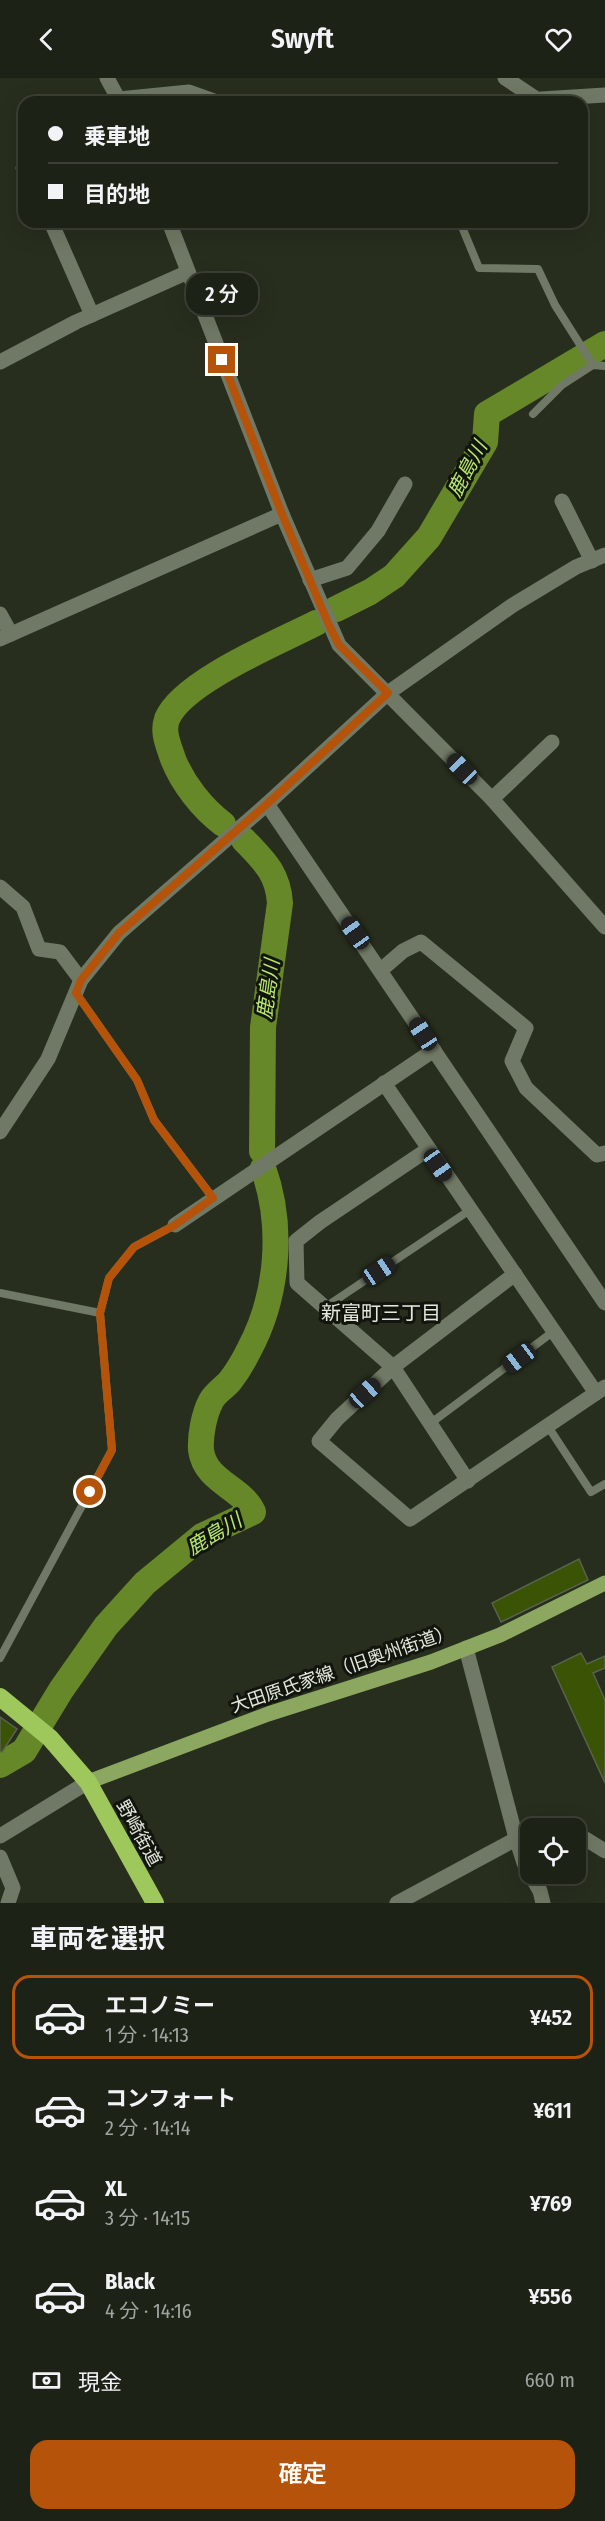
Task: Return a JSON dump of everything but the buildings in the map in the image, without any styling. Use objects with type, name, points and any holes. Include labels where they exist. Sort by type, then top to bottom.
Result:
[{"type":"highway","name":"野崎街道","points":[[0,1696],[50,1738],[88,1782],[155,1903]]},
{"type":"main road","name":"大田原氏家線（旧奥州街道）","points":[[88,1782],[268,1714],[401,1672],[500,1635],[605,1583]]},
{"type":"street","points":[[107,78],[117,96]]},
{"type":"street","points":[[505,78],[529,96]]},
{"type":"street","points":[[158,96],[189,92],[200,96]]},
{"type":"street","points":[[588,96],[605,95]]},
{"type":"street","points":[[54,228],[92,315]]},
{"type":"street","points":[[171,228],[282,514],[339,645],[492,799],[605,927]]},
{"type":"street","points":[[0,362],[92,315],[188,272]]},
{"type":"street","points":[[310,580],[347,568],[378,531],[405,484]]},
{"type":"street","points":[[0,1132],[48,1059],[79,986],[119,933],[267,804],[388,693],[513,605],[576,567],[600,561],[562,501]]},
{"type":"street","points":[[0,614],[5,636],[282,514]]},
{"type":"street","points":[[492,799],[552,742]]},
{"type":"street","points":[[267,804],[605,1303]]},
{"type":"street","points":[[0,886],[23,907],[39,949],[60,951],[79,986]]},
{"type":"street","points":[[381,970],[403,951],[421,942],[526,1028],[512,1061],[526,1088],[597,1155],[605,1154]]},
{"type":"street","points":[[175,1225],[434,1050]]},
{"type":"street","points":[[384,1083],[427,1150],[515,1274],[554,1331],[602,1390],[410,1519],[319,1441],[337,1419],[393,1367],[515,1274]]},
{"type":"street","points":[[427,1150],[320,1222],[296,1241],[297,1282],[393,1367],[468,1481]]},
{"type":"street","points":[[466,1648],[516,1838],[524,1863],[540,1890],[543,1903]]},
{"type":"street","points":[[0,1836],[88,1782]]},
{"type":"street","points":[[397,1903],[520,1836]]},
{"type":"street","points":[[586,1839],[605,1851]]},
{"type":"street","points":[[0,1857],[13,1888],[8,1903]]},
{"type":"lane","points":[[462,228],[479,268],[538,269],[555,305],[593,365]]},
{"type":"lane","points":[[533,414],[562,385],[593,365],[605,366]]},
{"type":"lane","points":[[79,986],[137,1080],[154,1120],[213,1198]]},
{"type":"lane","points":[[324,1308],[470,1210]]},
{"type":"lane","points":[[0,1658],[112,1450],[100,1313],[109,1278],[134,1247],[175,1225]]},
{"type":"lane","points":[[0,1293],[100,1313]]},
{"type":"lane","points":[[431,1423],[554,1331]]},
{"type":"lane","points":[[547,1425],[591,1492],[605,1484]]},
{"type":"waterway","name":"鹿島川","points":[[336,609],[370,592],[394,576],[429,537],[485,442],[487,414],[605,344]]},
{"type":"waterway","name":"鹿島川","points":[[223,824],[194,795],[177,768],[167,739],[165,729],[167,719],[176,705],[211,677],[316,623]]},
{"type":"waterway","name":"鹿島川","points":[[244,840],[269,868],[276,883],[280,903],[263,1027],[262,1151]]},
{"type":"waterway","name":"鹿島川","points":[[0,1765],[24,1751],[61,1690],[106,1626],[145,1583],[202,1536],[253,1512],[241,1496],[209,1470],[204,1461],[201,1444],[203,1425],[211,1401],[228,1384],[247,1354],[259,1329],[272,1284],[275,1260],[274,1213],[263,1168]]},
{"type":"district","name":"新富町三丁目","points":[[381,1313]]},
{"type":"route","points":[[90,1492],[112,1450],[100,1313],[109,1278],[134,1247],[175,1225],[213,1198],[154,1120],[137,1080],[76,993],[81,980],[119,933],[267,804],[388,693],[339,645],[328,623],[282,514],[222,360]]}]
